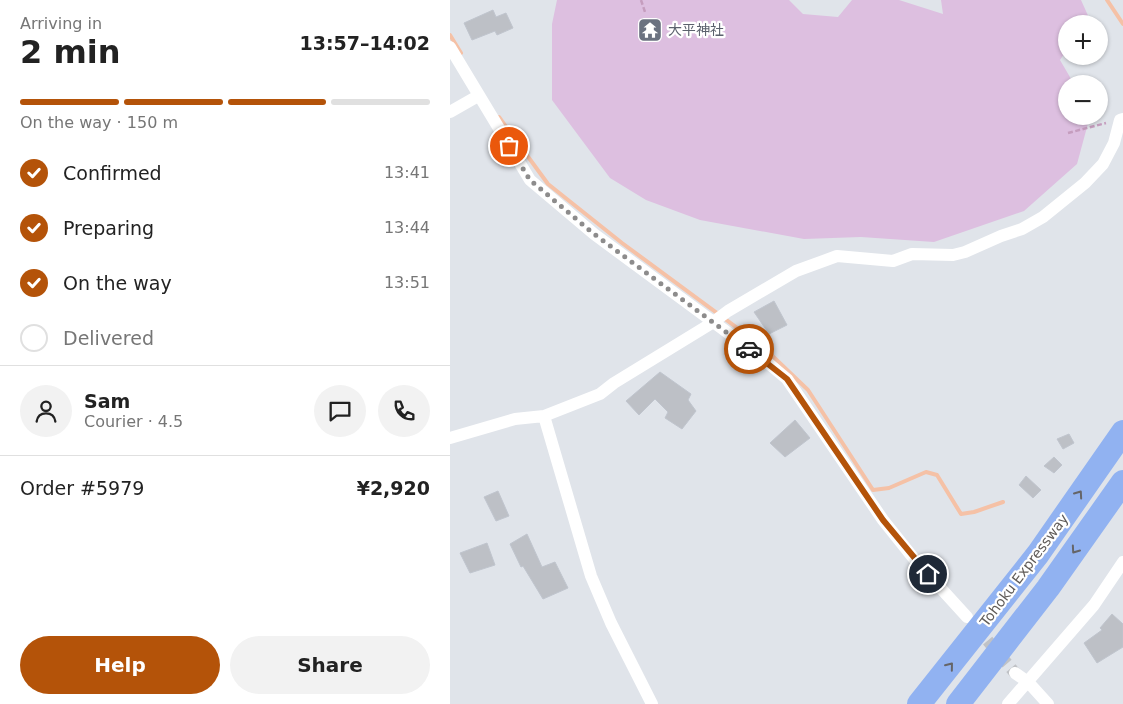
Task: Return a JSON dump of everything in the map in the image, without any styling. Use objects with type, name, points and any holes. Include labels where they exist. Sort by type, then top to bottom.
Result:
[{"type":"highway","name":"Tohoku Expressway","points":[[920,704],[1038,554],[1123,432]]},
{"type":"highway","name":"Tohoku Expressway","points":[[958,704],[1048,588],[1123,482]]},
{"type":"street","points":[[450,47],[530,180],[594,234],[718,319],[787,379],[883,520],[915,560],[967,617]]},
{"type":"street","points":[[450,112],[478,96]]},
{"type":"street","points":[[450,438],[515,419],[544,416],[600,394],[614,383],[796,271],[838,256],[893,262],[912,254],[953,255],[1022,229],[1043,216],[1078,189],[1102,164],[1114,142],[1121,119]]},
{"type":"street","points":[[544,416],[590,576],[611,623],[652,704]]},
{"type":"street","points":[[1008,704],[1029,683],[1094,605],[1123,562]]},
{"type":"street","points":[[1014,673],[1029,683],[1048,704]]},
{"type":"path","points":[[641,0],[644,12]]},
{"type":"path","points":[[1068,133],[1121,119]]},
{"type":"shaded area","points":[[557,0],[789,0],[803,14],[838,17],[852,0],[899,0],[943,14],[941,0],[1081,0],[1088,15],[1058,15],[1058,65],[1063,65],[1069,75],[1058,75],[1058,125],[1088,125],[1077,164],[1024,211],[934,242],[861,237],[804,239],[700,220],[646,200],[610,178],[552,100],[552,24]]},
{"type":"building","points":[[493,10],[496,17],[506,13],[513,28],[497,35],[495,31],[472,40],[464,23]]},
{"type":"building","points":[[774,301],[787,325],[769,334],[754,312]]},
{"type":"building","points":[[660,372],[691,394],[688,400],[696,411],[682,429],[665,418],[668,412],[655,399],[639,415],[626,401]]},
{"type":"building","points":[[795,420],[810,438],[785,457],[770,443]]},
{"type":"building","points":[[1069,434],[1074,443],[1063,449],[1057,439]]},
{"type":"building","points":[[1054,457],[1062,465],[1054,473],[1044,466]]},
{"type":"building","points":[[1026,476],[1041,490],[1033,498],[1019,485]]},
{"type":"building","points":[[498,491],[509,516],[496,521],[484,497]]},
{"type":"building","points":[[527,534],[542,567],[555,562],[568,588],[543,599],[523,566],[521,567],[510,544]]},
{"type":"building","points":[[487,543],[495,565],[470,573],[460,553]]},
{"type":"building","points":[[1112,614],[1123,624],[1123,647],[1097,663],[1084,643],[1102,630],[1100,628]]},
{"type":"waterway","points":[[1107,0],[1123,24]]},
{"type":"waterway","points":[[450,35],[461,53]]},
{"type":"waterway","points":[[499,117],[548,184],[622,243],[763,347],[808,390],[873,490],[889,488],[926,472],[937,475],[961,514],[974,512],[1003,502]]},
{"type":"tunnel","points":[[976,627],[1015,673]]},
{"type":"way so far","points":[[509,146],[530,180],[594,234],[749,349]]},
{"type":"place","name":"大平神社","points":[[650,30]]},
{"type":"route","points":[[749,349],[787,379],[883,520],[928,574]]}]
